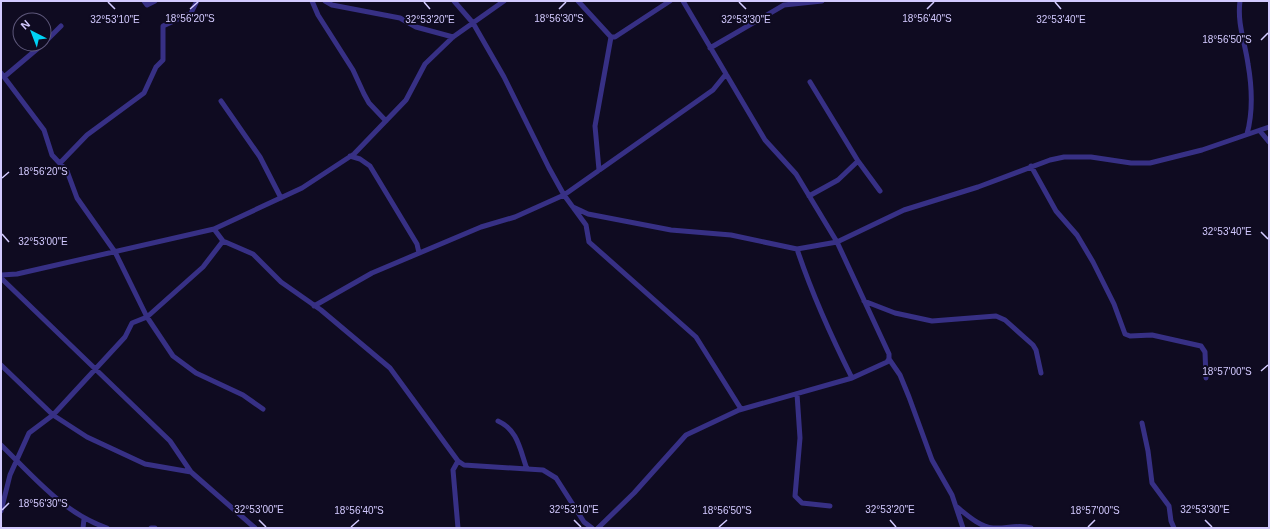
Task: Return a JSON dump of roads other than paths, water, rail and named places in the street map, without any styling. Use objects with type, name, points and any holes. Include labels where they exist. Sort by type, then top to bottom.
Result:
[{"type":"street","points":[[144,1],[147,5],[155,1]]},
{"type":"street","points":[[60,163],[86,136],[144,93],[156,67],[163,60],[163,26],[191,13],[197,1]]},
{"type":"street","points":[[312,1],[318,15],[353,70],[369,103],[386,121]]},
{"type":"street","points":[[325,1],[332,5],[400,18],[416,27],[453,37]]},
{"type":"street","points":[[454,1],[474,23],[504,77],[548,168],[564,195],[586,225],[589,242],[696,337],[741,409]]},
{"type":"street","points":[[1,275],[17,274],[214,229],[302,188],[350,156],[406,100],[425,64],[453,37],[504,1]]},
{"type":"street","points":[[578,1],[611,37]]},
{"type":"street","points":[[611,37],[615,37],[670,1]]},
{"type":"street","points":[[683,1],[765,140],[796,174],[837,242],[889,354],[889,359],[900,375],[932,460],[943,477],[957,507],[963,528]]},
{"type":"street","points":[[710,48],[784,5],[822,1]]},
{"type":"street","points":[[1240,1],[1238,24],[1249,66],[1251,100],[1247,134]]},
{"type":"street","points":[[52,36],[61,26]]},
{"type":"street","points":[[599,170],[596,126],[611,37]]},
{"type":"street","points":[[33,52],[3,75],[44,130],[52,155],[67,171],[77,198],[115,252],[147,317],[173,356],[196,373],[243,395],[263,409]]},
{"type":"street","points":[[314,306],[372,273],[481,227],[515,217],[564,195],[713,90],[726,74]]},
{"type":"street","points":[[810,82],[858,161],[880,191]]},
{"type":"street","points":[[221,101],[260,157],[281,198]]},
{"type":"street","points":[[573,207],[588,214],[664,229],[731,235],[797,249],[837,242],[904,210],[997,180],[1050,160],[1079,156],[1140,164],[1150,163],[1177,157],[1269,127]]},
{"type":"street","points":[[1260,130],[1269,142]]},
{"type":"street","points":[[350,156],[360,159],[370,166],[417,244],[419,253]]},
{"type":"street","points":[[809,196],[838,180],[858,161]]},
{"type":"street","points":[[1031,166],[1056,211],[1077,235],[1093,262],[1114,304],[1125,334],[1130,336],[1152,335],[1201,346],[1205,352],[1206,378]]},
{"type":"street","points":[[214,229],[224,241],[253,254],[281,282],[314,306],[390,368],[458,461],[464,464],[543,470],[556,478],[584,522],[592,528]]},
{"type":"street","points":[[1,511],[10,475],[29,432],[53,415],[125,337],[132,323],[147,317],[202,267],[224,241]]},
{"type":"street","points":[[797,249],[808,283],[852,378]]},
{"type":"street","points":[[1,278],[170,441],[191,472],[255,528]]},
{"type":"street","points":[[864,301],[895,313],[932,321],[996,316],[1005,320],[1033,345],[1036,350],[1042,372]]},
{"type":"street","points":[[598,528],[634,493],[686,435],[741,409],[852,378],[887,362],[889,359]]},
{"type":"street","points":[[1,365],[53,415],[87,437],[145,464],[191,472]]},
{"type":"street","points":[[797,394],[800,438],[795,496],[802,503],[830,506]]},
{"type":"street","points":[[498,421],[506,425],[514,433],[527,469]]},
{"type":"street","points":[[1142,423],[1148,451],[1152,483],[1169,506],[1171,521],[1174,528]]},
{"type":"street","points":[[1,445],[66,508],[84,519],[107,528]]},
{"type":"street","points":[[458,461],[454,470],[458,528]]},
{"type":"street","points":[[957,507],[984,525],[993,528],[1020,525],[1031,528]]},
{"type":"street","points":[[83,528],[84,519]]}]
